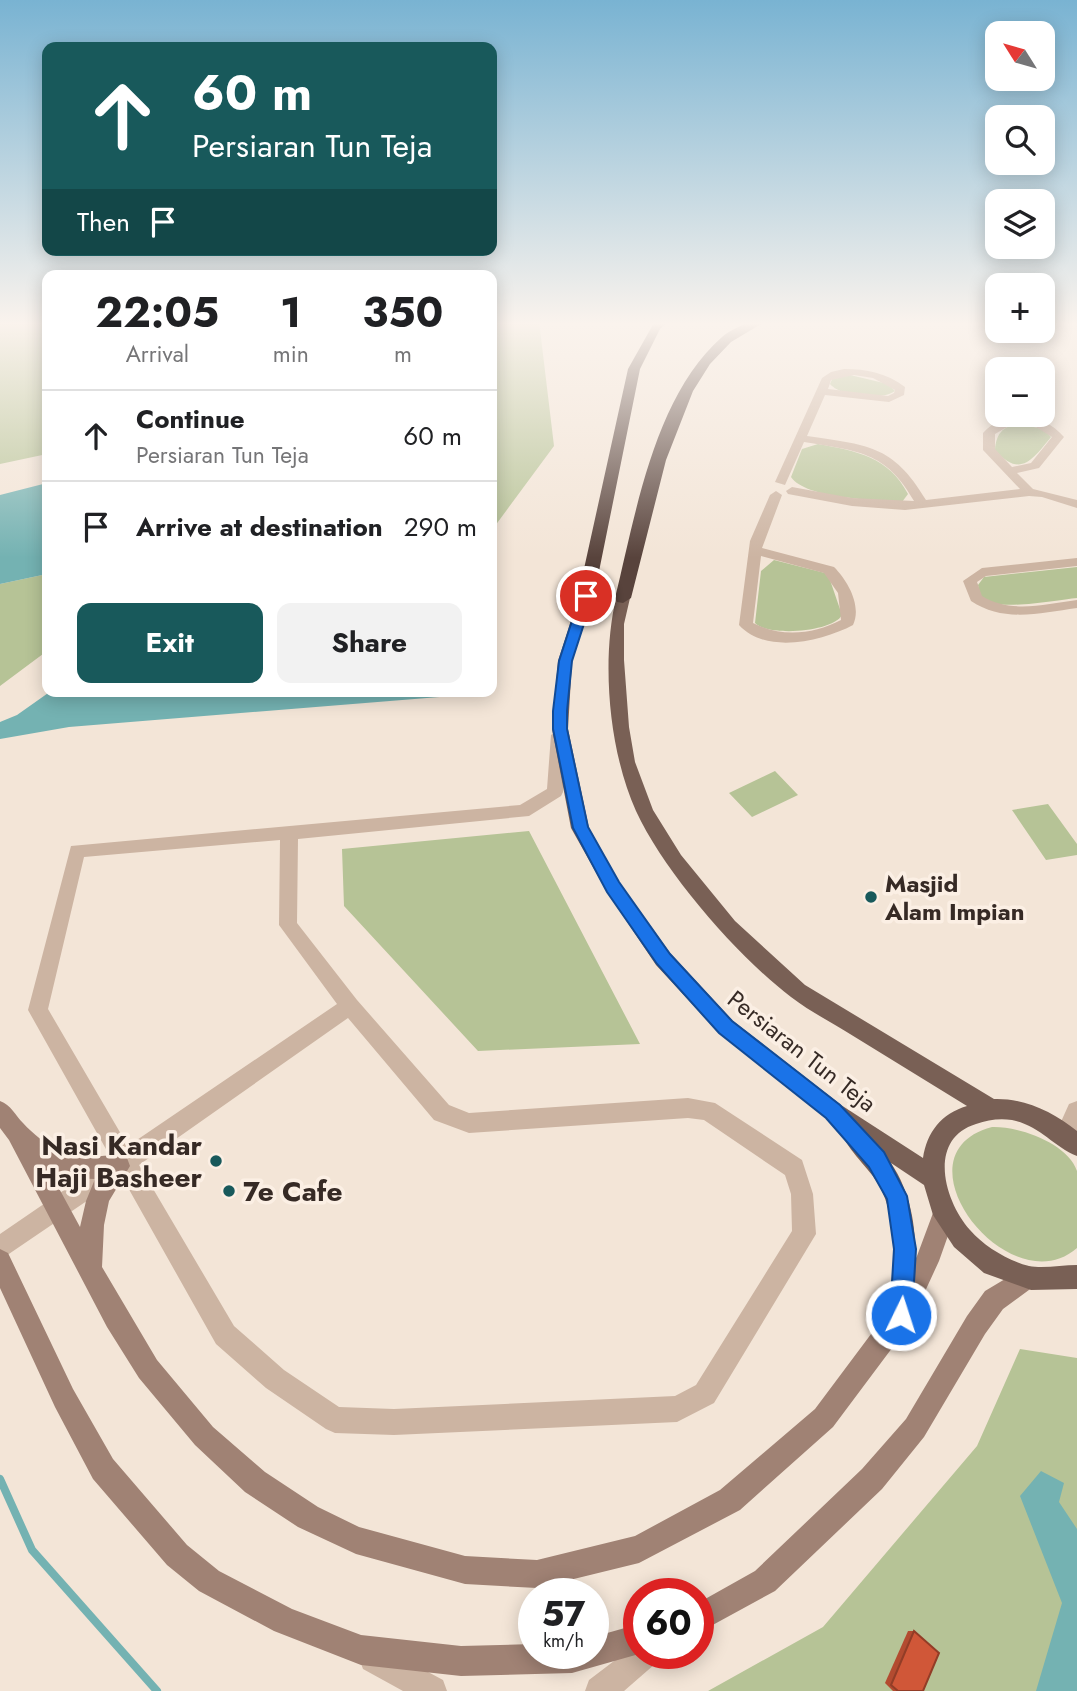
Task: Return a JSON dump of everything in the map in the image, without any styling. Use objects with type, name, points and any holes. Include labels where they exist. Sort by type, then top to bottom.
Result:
[{"type":"highway","points":[[586,596],[627,400]]},
{"type":"highway","points":[[623,598],[646,502],[662,451],[683,400]]},
{"type":"main road","name":"Persiaran Tun Teja","points":[[586,596],[565,661],[560,729],[580,828],[613,887],[663,959],[726,1027],[833,1112],[932,1177]]},
{"type":"main road","name":"Persiaran Tun Teja","points":[[623,598],[617,624],[617,660],[621,727],[627,762],[646,811],[675,860],[728,927],[798,991],[991,1109]]},
{"type":"main road","points":[[1072,1140],[1027,1113],[1006,1108],[964,1114],[947,1127],[935,1145],[932,1177],[936,1196],[944,1213],[969,1247],[995,1267],[1025,1279],[1054,1282],[1077,1277]]},
{"type":"main road","points":[[0,1111],[17,1133],[90,1269],[148,1369],[204,1436],[255,1482],[308,1517],[356,1540],[465,1570],[537,1574],[639,1549],[730,1500],[824,1418],[901,1315],[927,1261],[944,1213]]},
{"type":"main road","points":[[833,1112],[877,1160],[897,1196],[905,1249],[901,1315]]},
{"type":"main road","points":[[17,1133],[52,1160],[64,1165],[83,1169],[122,1164]]},
{"type":"main road","points":[[90,1269],[91,1224],[97,1196],[105,1181],[122,1164]]},
{"type":"main road","points":[[0,1261],[64,1398],[103,1469],[169,1547],[209,1581],[284,1621],[361,1650],[461,1661],[518,1659]]},
{"type":"main road","points":[[714,1610],[765,1581],[872,1479],[915,1428],[976,1325],[994,1300],[1025,1279]]},
{"type":"street","points":[[755,550],[829,570],[837,577],[850,613],[848,622],[812,634],[786,637],[764,636],[746,625],[756,541],[817,400]]},
{"type":"street","points":[[1009,471],[1035,466],[1058,437],[1053,430],[1030,421],[1014,419],[995,426],[987,441],[989,450],[1009,471],[1029,492]]},
{"type":"street","points":[[800,438],[852,447],[886,458],[909,482],[922,504]]},
{"type":"street","points":[[778,488],[791,487],[792,491],[879,505],[922,504],[1029,492],[1043,493],[1077,504]]},
{"type":"street","points":[[1077,562],[982,572],[970,581],[976,598],[996,610],[1077,604]]},
{"type":"street","points":[[289,832],[288,925],[350,1006],[442,1113],[460,1121],[688,1108],[707,1110],[794,1168],[802,1194],[804,1234],[705,1394],[677,1409],[394,1422],[335,1420],[275,1379],[225,1335],[122,1164],[38,1010],[77,851],[523,811],[555,792],[560,729]]},
{"type":"street","points":[[0,1248],[350,1006]]},
{"type":"street","points":[[1072,1140],[1077,1111]]},
{"type":"street","points":[[361,1650],[432,1691]]},
{"type":"street","points":[[600,1691],[627,1669]]},
{"type":"green space","points":[[0,400],[42,400],[42,455],[0,464]]},
{"type":"green space","points":[[497,400],[548,400],[554,446],[497,523]]},
{"type":"green space","points":[[1008,427],[1034,427],[1044,429],[1051,437],[1032,458],[1019,464],[1004,459],[995,450],[1001,432]]},
{"type":"green space","points":[[818,444],[859,453],[881,464],[908,494],[902,502],[859,499],[826,494],[799,484],[791,477],[802,449]]},
{"type":"green space","points":[[774,560],[825,573],[842,615],[827,625],[800,631],[773,630],[755,623],[761,571]]},
{"type":"green space","points":[[1077,567],[1077,598],[1002,605],[984,600],[978,585],[984,577]]},
{"type":"green space","points":[[42,575],[42,655],[0,686],[0,584]]},
{"type":"green space","points":[[775,771],[798,795],[752,817],[729,793]]},
{"type":"green space","points":[[1048,804],[1077,844],[1077,855],[1046,860],[1012,810]]},
{"type":"green space","points":[[529,831],[640,1044],[478,1051],[344,906],[342,849]]},
{"type":"green space","points":[[992,1127],[1003,1127],[1041,1138],[1064,1152],[1072,1161],[1077,1171],[1077,1248],[1050,1261],[1021,1258],[993,1243],[971,1220],[956,1193],[953,1166],[964,1142]]},
{"type":"green space","points":[[1020,1349],[1077,1358],[1077,1691],[708,1691],[823,1627],[977,1446]]},
{"type":"water","points":[[42,484],[42,575],[0,584],[0,495]]},
{"type":"water","points":[[42,697],[439,697],[69,727],[0,739],[0,722],[17,715]]},
{"type":"water","points":[[1041,1471],[1064,1483],[1059,1502],[1077,1529],[1077,1691],[1036,1691],[1062,1603],[1020,1496]]},
{"type":"building","points":[[914,1631],[939,1653],[923,1691],[898,1691],[891,1685]]},
{"type":"waterway","points":[[0,1479],[32,1550],[157,1691]]},
{"type":"place","name":"Masjid Alam Impian","points":[[871,897]]},
{"type":"place","name":"Nasi Kandar Haji Basheer","points":[[216,1161]]},
{"type":"place","name":"7e Cafe","points":[[229,1191]]},
{"type":"route","points":[[586,596],[565,661],[560,711],[560,729],[580,828],[613,887],[663,959],[726,1027],[833,1112],[877,1160],[897,1196],[905,1249],[901,1315]]}]
